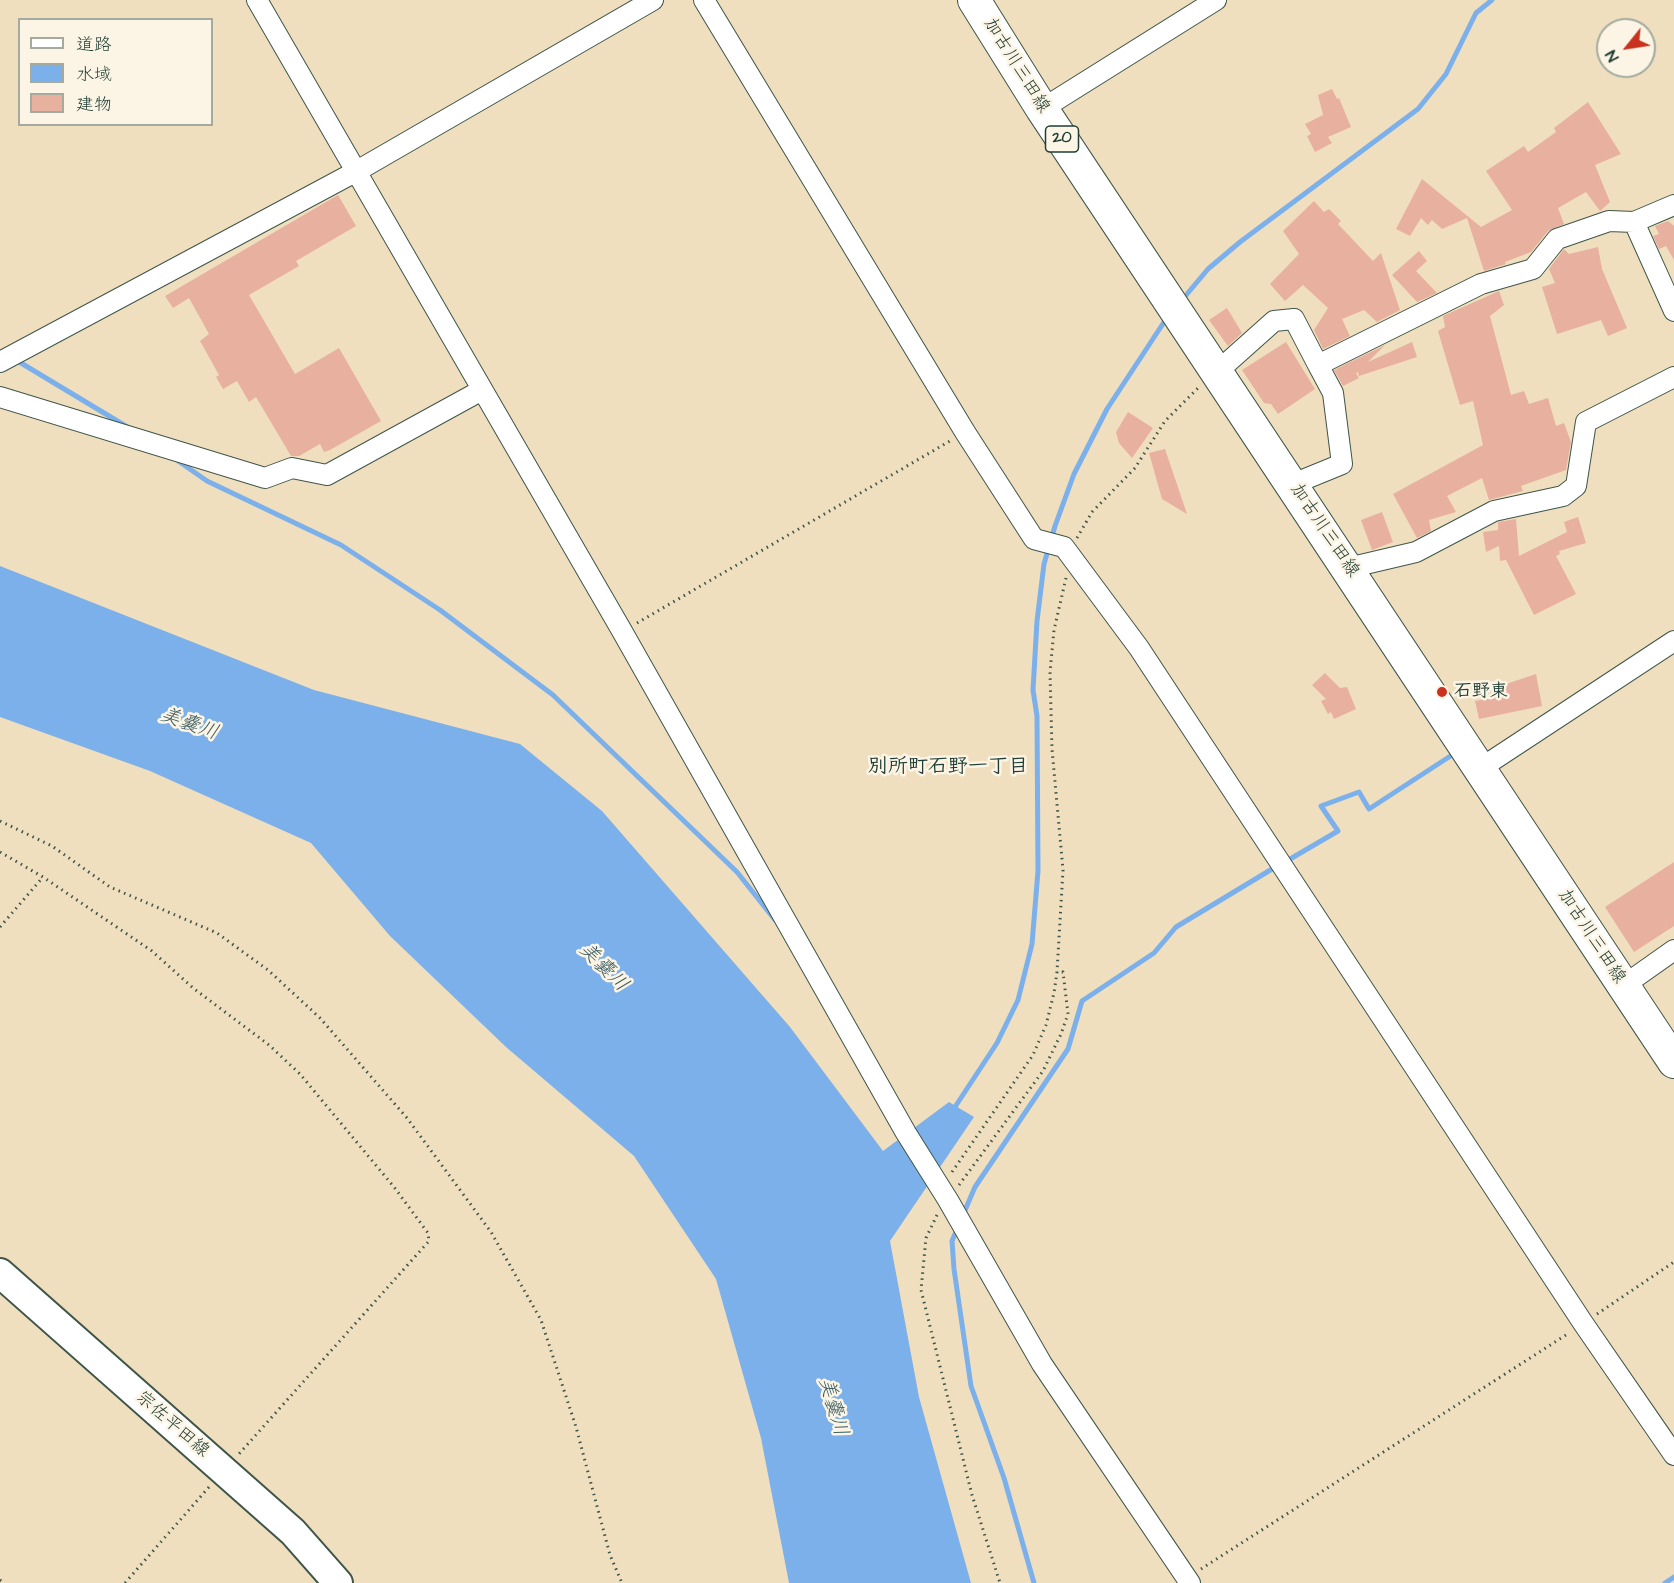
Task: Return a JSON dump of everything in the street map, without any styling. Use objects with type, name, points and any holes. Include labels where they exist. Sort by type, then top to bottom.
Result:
[{"type":"main road","name":"加古川三田線","points":[[974,0],[1042,109],[1293,484],[1674,1062]]},
{"type":"main road","name":"宗佐平田線","points":[[0,1273],[293,1532],[338,1583]]},
{"type":"street","points":[[257,0],[622,631],[906,1133],[1042,1364],[1188,1580]]},
{"type":"street","points":[[0,362],[357,171],[653,0]]},
{"type":"street","points":[[705,0],[965,432],[1034,539],[1071,554],[1139,648],[1583,1323],[1674,1455]]},
{"type":"street","points":[[1042,109],[1216,0]]},
{"type":"street","points":[[1318,364],[1481,284],[1533,269],[1557,239],[1609,221],[1634,222],[1674,206]]},
{"type":"street","points":[[1634,222],[1674,312]]},
{"type":"street","points":[[1218,371],[1274,321],[1294,319],[1333,393],[1342,464],[1293,484]]},
{"type":"street","points":[[1348,568],[1416,552],[1494,511],[1563,496],[1576,486],[1587,422],[1674,377]]},
{"type":"street","points":[[0,397],[265,478],[292,468],[327,475],[482,390]]},
{"type":"street","points":[[1481,768],[1674,641]]},
{"type":"street","points":[[1623,986],[1674,950]]},
{"type":"path","points":[[937,1184],[1033,1055],[1046,1025],[1054,993],[1062,916],[1063,870],[1052,749],[1050,672],[1053,630],[1071,554],[1092,512],[1135,468],[1165,422],[1187,396],[1218,371]]},
{"type":"path","points":[[622,631],[965,432]]},
{"type":"path","points":[[0,821],[52,846],[110,887],[218,933],[268,970],[320,1018],[407,1118],[491,1232],[541,1320],[576,1427],[610,1555],[622,1583]]},
{"type":"path","points":[[0,852],[44,877],[152,951],[193,988],[269,1045],[300,1074],[394,1187],[428,1233],[429,1241],[125,1583]]},
{"type":"path","points":[[0,927],[44,877]]},
{"type":"path","points":[[1188,1580],[1674,1262]]},
{"type":"path","points":[[0,1580],[4,1583]]},
{"type":"water","name":"美嚢川","points":[[0,566],[314,690],[520,744],[602,811],[790,1027],[883,1151],[949,1102],[974,1117],[890,1241],[919,1397],[971,1583],[789,1583],[761,1438],[716,1279],[634,1156],[506,1047],[390,936],[311,843],[150,771],[0,717]]},
{"type":"building","points":[[1332,89],[1337,99],[1339,98],[1351,127],[1328,137],[1332,143],[1315,152],[1307,136],[1311,134],[1305,124],[1323,115],[1318,95]]},
{"type":"building","points":[[1588,102],[1621,154],[1595,165],[1610,202],[1600,211],[1586,192],[1558,208],[1564,224],[1548,231],[1531,252],[1484,271],[1467,218],[1442,229],[1432,220],[1428,225],[1421,218],[1410,236],[1396,229],[1422,179],[1481,227],[1512,210],[1486,171],[1524,146],[1528,152],[1556,132],[1554,128]]},
{"type":"building","points":[[338,195],[356,226],[296,261],[299,266],[249,295],[295,374],[339,348],[381,421],[330,450],[324,452],[320,444],[299,456],[291,456],[256,397],[249,402],[237,381],[223,389],[216,377],[219,375],[200,341],[209,334],[189,298],[173,308],[165,296]]},
{"type":"building","points":[[1314,201],[1324,212],[1329,209],[1341,221],[1338,224],[1373,261],[1381,253],[1400,310],[1377,322],[1364,310],[1342,319],[1350,336],[1323,349],[1314,330],[1328,308],[1303,285],[1285,301],[1270,284],[1299,254],[1283,231]]},
{"type":"building","points":[[1668,221],[1674,226],[1674,260],[1666,246],[1659,249],[1653,236],[1659,234],[1655,226]]},
{"type":"building","points":[[1598,247],[1602,269],[1627,328],[1608,336],[1601,320],[1557,334],[1542,287],[1555,283],[1549,269],[1564,249],[1569,254]]},
{"type":"building","points":[[1419,251],[1427,261],[1416,271],[1437,293],[1417,302],[1392,275]]},
{"type":"building","points":[[1499,291],[1504,305],[1490,316],[1511,395],[1524,391],[1529,404],[1548,398],[1556,426],[1564,423],[1571,442],[1566,470],[1521,486],[1523,491],[1489,500],[1482,478],[1447,496],[1456,512],[1429,520],[1431,531],[1417,538],[1393,494],[1483,445],[1473,401],[1460,405],[1438,331],[1445,327],[1443,316]]},
{"type":"building","points":[[1227,308],[1242,333],[1228,346],[1209,320]]},
{"type":"building","points":[[1286,342],[1315,389],[1278,414],[1271,404],[1264,403],[1242,370]]},
{"type":"building","points":[[1412,342],[1417,357],[1359,376],[1358,372],[1356,373],[1359,378],[1343,386],[1334,370],[1385,345],[1368,362]]},
{"type":"building","points":[[1128,412],[1153,428],[1132,458],[1119,443],[1116,432]]},
{"type":"building","points":[[1165,449],[1187,514],[1162,499],[1149,453]]},
{"type":"building","points":[[1382,512],[1393,542],[1372,550],[1361,520]]},
{"type":"building","points":[[1578,517],[1586,543],[1559,551],[1560,554],[1556,556],[1576,594],[1534,615],[1506,560],[1500,561],[1499,546],[1486,552],[1483,532],[1498,530],[1498,522],[1516,519],[1519,556],[1567,532],[1564,522]]},
{"type":"building","points":[[1325,673],[1340,688],[1347,687],[1356,709],[1334,719],[1331,712],[1328,714],[1321,701],[1326,699],[1312,685]]},
{"type":"building","points":[[1536,674],[1542,706],[1479,719],[1475,701],[1506,695],[1506,684]]},
{"type":"building","points":[[1674,862],[1674,926],[1634,952],[1605,907]]},
{"type":"waterway","points":[[1182,300],[1208,269],[1240,242],[1418,109],[1446,74],[1476,13],[1492,0]]},
{"type":"waterway","points":[[953,1110],[997,1043],[1018,1000],[1032,944],[1038,871],[1037,716],[1033,690],[1037,621],[1044,564],[1074,474],[1107,409],[1168,316]]},
{"type":"waterway","points":[[16,360],[129,428]]},
{"type":"waterway","points":[[174,458],[207,481],[341,545],[440,610],[553,695],[737,872],[775,920]]},
{"type":"waterway","points":[[1285,862],[1338,831],[1321,806],[1359,792],[1369,809],[1452,755]]},
{"type":"waterway","points":[[963,1215],[975,1187],[1068,1049],[1082,1001],[1154,953],[1176,927],[1277,866]]},
{"type":"waterway","points":[[958,1227],[952,1241],[954,1269],[971,1386],[1004,1478],[1034,1583]]},
{"type":"waterway","points":[[1665,1583],[1674,1577]]},
{"type":"place","name":"石野東","points":[[1442,692]]},
{"type":"district","name":"別所町石野一丁目","points":[[948,768]]}]
